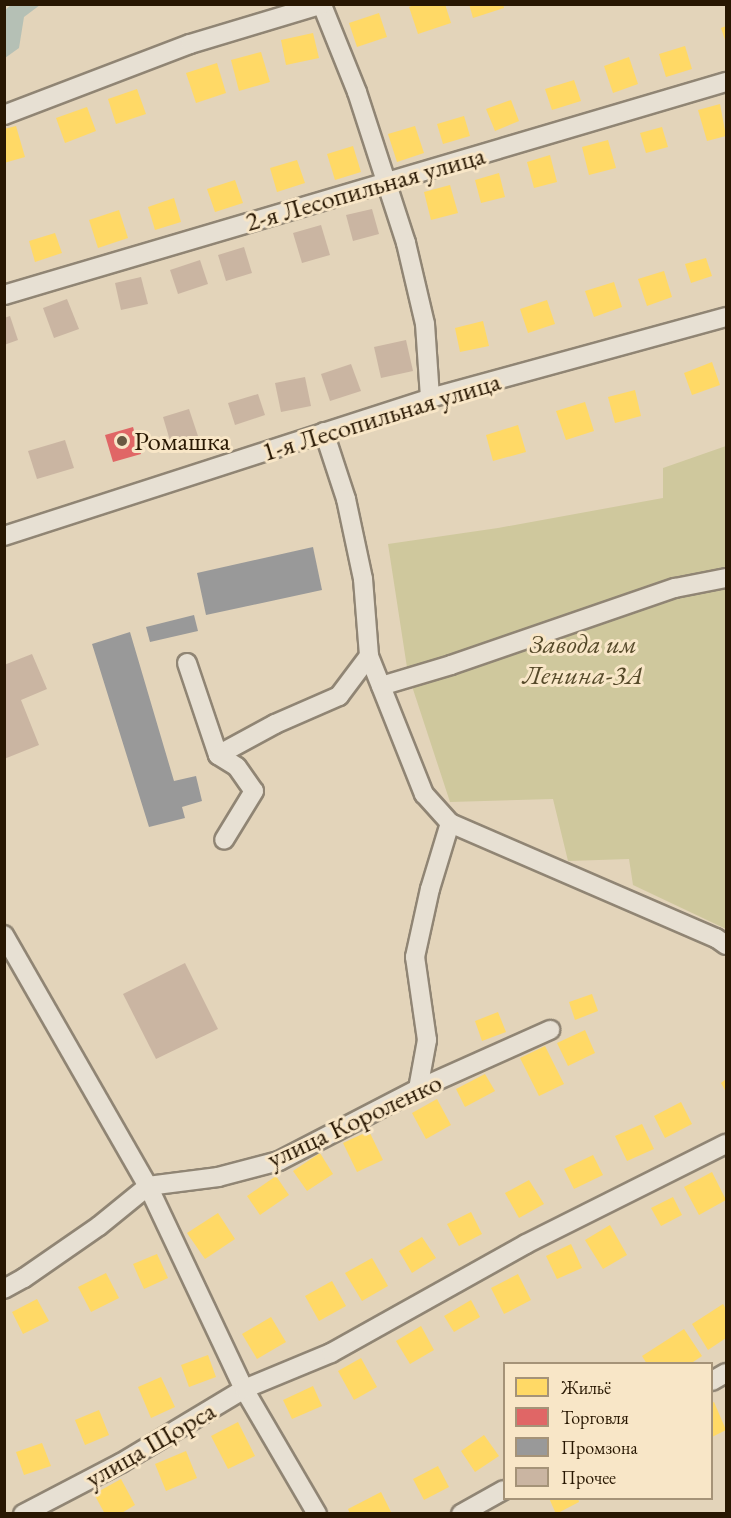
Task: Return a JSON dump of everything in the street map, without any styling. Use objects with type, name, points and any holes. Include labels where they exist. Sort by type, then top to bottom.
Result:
[{"type":"street","points":[[4,115],[190,44],[323,5],[357,92],[384,182],[406,243],[425,324],[430,398]]},
{"type":"street","name":"2-я Лесопильная улица","points":[[4,295],[726,82]]},
{"type":"street","name":"1-я Лесопильная улица","points":[[4,536],[430,398],[726,317]]},
{"type":"street","points":[[324,432],[346,499],[363,579],[369,656],[424,794],[450,823],[716,938],[726,945]]},
{"type":"street","points":[[381,686],[451,666],[675,588],[726,578]]},
{"type":"street","points":[[218,755],[275,724],[339,696],[369,656]]},
{"type":"street","points":[[187,663],[218,755],[237,767],[254,790],[224,840]]},
{"type":"street","points":[[418,1089],[427,1040],[415,957],[450,823]]},
{"type":"street","points":[[4,935],[148,1186],[244,1389],[317,1514]]},
{"type":"street","name":"улица Короленко","points":[[148,1186],[218,1177],[279,1161],[418,1089],[549,1030]]},
{"type":"street","name":"улица Щорса","points":[[23,1514],[121,1462],[244,1389],[331,1353],[526,1244],[726,1144]]},
{"type":"street","points":[[4,1288],[24,1278],[99,1226],[148,1186]]},
{"type":"street","points":[[461,1514],[503,1491]]},
{"type":"green space","name":"Завода им Ленина-3А","points":[[726,446],[726,929],[633,885],[629,859],[568,861],[553,799],[450,802],[408,674],[388,544],[498,528],[663,498],[663,468]]},
{"type":"shaded area","points":[[11,5],[40,5],[24,17],[19,48],[5,58],[5,10]]},
{"type":"building: Жильё","points":[[416,4],[445,4],[451,23],[418,34],[409,7]]},
{"type":"building: Жильё","points":[[469,4],[503,4],[504,8],[473,18]]},
{"type":"building: Жильё","points":[[379,13],[387,37],[357,47],[349,23]]},
{"type":"building: Жильё","points":[[726,26],[726,43],[721,28]]},
{"type":"building: Жильё","points":[[313,33],[319,58],[286,65],[281,40]]},
{"type":"building: Жильё","points":[[685,46],[692,69],[666,77],[659,54]]},
{"type":"building: Жильё","points":[[261,52],[270,82],[239,91],[231,60]]},
{"type":"building: Жильё","points":[[629,57],[638,84],[613,93],[604,66]]},
{"type":"building: Жильё","points":[[217,63],[226,93],[196,103],[186,73]]},
{"type":"building: Жильё","points":[[574,80],[581,101],[552,110],[545,89]]},
{"type":"building: Жильё","points":[[137,89],[146,114],[116,124],[108,99]]},
{"type":"building: Жильё","points":[[511,100],[519,121],[495,131],[486,109]]},
{"type":"building: Жильё","points":[[720,104],[726,136],[707,141],[698,110]]},
{"type":"building: Жильё","points":[[87,107],[96,131],[65,143],[56,118]]},
{"type":"building: Жильё","points":[[464,116],[470,136],[443,144],[437,124]]},
{"type":"building: Жильё","points":[[16,126],[25,157],[4,163],[4,129]]},
{"type":"building: Жильё","points":[[415,126],[424,153],[397,162],[388,134]]},
{"type":"building: Жильё","points":[[662,127],[668,147],[646,153],[640,133]]},
{"type":"building: Жильё","points":[[608,140],[616,168],[589,175],[582,147]]},
{"type":"building: Жильё","points":[[353,146],[361,172],[335,180],[327,154]]},
{"type":"building: Жильё","points":[[550,155],[557,182],[534,188],[527,162]]},
{"type":"building: Жильё","points":[[297,160],[305,183],[277,192],[270,168]]},
{"type":"building: Жильё","points":[[499,173],[505,197],[481,203],[475,180]]},
{"type":"building: Жильё","points":[[235,180],[243,203],[215,212],[207,189]]},
{"type":"building: Жильё","points":[[450,185],[458,213],[431,220],[424,192]]},
{"type":"building: Жильё","points":[[174,198],[181,222],[155,230],[148,207]]},
{"type":"building: Жильё","points":[[119,210],[128,238],[98,248],[89,220]]},
{"type":"building: Жильё","points":[[55,233],[62,253],[35,262],[29,241]]},
{"type":"building: Жильё","points":[[706,258],[712,276],[691,283],[685,264]]},
{"type":"building: Жильё","points":[[664,271],[672,297],[647,306],[638,279]]},
{"type":"building: Жильё","points":[[614,282],[622,307],[594,317],[585,291]]},
{"type":"building: Жильё","points":[[547,300],[555,324],[528,333],[520,309]]},
{"type":"building: Жильё","points":[[483,321],[489,346],[460,352],[455,328]]},
{"type":"building: Жильё","points":[[712,362],[720,385],[692,395],[684,373]]},
{"type":"building: Жильё","points":[[635,390],[641,416],[615,423],[608,397]]},
{"type":"building: Жильё","points":[[585,402],[594,431],[566,440],[556,411]]},
{"type":"building: Жильё","points":[[518,425],[526,452],[493,461],[486,435]]},
{"type":"building: Жильё","points":[[592,994],[598,1011],[575,1020],[569,1002]]},
{"type":"building: Жильё","points":[[498,1012],[506,1032],[482,1041],[475,1021]]},
{"type":"building: Жильё","points":[[585,1030],[595,1053],[568,1066],[557,1043]]},
{"type":"building: Жильё","points":[[545,1046],[564,1084],[539,1096],[520,1058]]},
{"type":"building: Жильё","points":[[485,1074],[495,1091],[465,1107],[456,1089]]},
{"type":"building: Жильё","points":[[726,1079],[726,1092],[721,1083]]},
{"type":"building: Жильё","points":[[437,1099],[451,1125],[426,1139],[412,1113]]},
{"type":"building: Жильё","points":[[681,1102],[692,1124],[665,1138],[654,1116]]},
{"type":"building: Жильё","points":[[642,1124],[654,1149],[627,1161],[615,1136]]},
{"type":"building: Жильё","points":[[369,1131],[383,1160],[357,1172],[343,1143]]},
{"type":"building: Жильё","points":[[320,1153],[333,1174],[307,1191],[293,1171]]},
{"type":"building: Жильё","points":[[593,1155],[603,1175],[574,1189],[564,1169]]},
{"type":"building: Жильё","points":[[712,1172],[726,1200],[699,1215],[684,1187]]},
{"type":"building: Жильё","points":[[276,1176],[289,1195],[260,1215],[247,1196]]},
{"type":"building: Жильё","points":[[529,1180],[544,1204],[519,1218],[505,1193]]},
{"type":"building: Жильё","points":[[673,1197],[682,1215],[661,1226],[651,1208]]},
{"type":"building: Жильё","points":[[471,1212],[482,1234],[459,1246],[447,1224]]},
{"type":"building: Жильё","points":[[218,1213],[235,1239],[205,1259],[187,1233]]},
{"type":"building: Жильё","points":[[610,1225],[627,1255],[603,1269],[585,1240]]},
{"type":"building: Жильё","points":[[422,1237],[436,1258],[412,1273],[399,1251]]},
{"type":"building: Жильё","points":[[571,1244],[582,1268],[557,1279],[546,1256]]},
{"type":"building: Жильё","points":[[157,1254],[168,1278],[144,1289],[133,1264]]},
{"type":"building: Жильё","points":[[372,1258],[388,1286],[362,1301],[345,1273]]},
{"type":"building: Жильё","points":[[106,1273],[119,1298],[91,1312],[78,1287]]},
{"type":"building: Жильё","points":[[518,1274],[531,1300],[504,1314],[491,1288]]},
{"type":"building: Жильё","points":[[332,1281],[346,1306],[319,1321],[305,1296]]},
{"type":"building: Жильё","points":[[37,1299],[49,1321],[23,1334],[12,1312]]},
{"type":"building: Жильё","points":[[471,1300],[480,1317],[454,1332],[444,1316]]},
{"type":"building: Жильё","points":[[723,1304],[726,1309],[726,1338],[708,1350],[692,1324]]},
{"type":"building: Жильё","points":[[271,1317],[286,1342],[257,1359],[242,1334]]},
{"type":"building: Жильё","points":[[421,1326],[434,1350],[410,1364],[396,1341]]},
{"type":"building: Жильё","points":[[684,1329],[702,1356],[693,1362],[646,1362],[642,1356]]},
{"type":"building: Жильё","points":[[208,1355],[216,1377],[189,1387],[181,1365]]},
{"type":"building: Жильё","points":[[361,1358],[377,1387],[354,1400],[338,1371]]},
{"type":"building: Жильё","points":[[161,1377],[175,1407],[151,1418],[138,1387]]},
{"type":"building: Жильё","points":[[313,1386],[322,1406],[292,1419],[283,1400]]},
{"type":"building: Жильё","points":[[713,1402],[726,1430],[713,1436]]},
{"type":"building: Жильё","points":[[99,1410],[109,1435],[85,1445],[75,1420]]},
{"type":"building: Жильё","points":[[238,1422],[255,1456],[228,1469],[211,1436]]},
{"type":"building: Жильё","points":[[484,1435],[499,1456],[475,1472],[461,1451]]},
{"type":"building: Жильё","points":[[42,1443],[51,1466],[24,1475],[16,1452]]},
{"type":"building: Жильё","points":[[186,1451],[197,1478],[166,1491],[155,1464]]},
{"type":"building: Жильё","points":[[438,1466],[449,1487],[424,1500],[413,1479]]},
{"type":"building: Жильё","points":[[121,1479],[135,1505],[120,1514],[105,1514],[94,1494]]},
{"type":"building: Жильё","points":[[381,1492],[392,1514],[350,1514],[348,1509]]},
{"type":"building: Жильё","points":[[550,1500],[578,1500],[579,1502],[556,1514]]},
{"type":"building: Торговля","points":[[133,427],[141,454],[113,462],[105,435]]},
{"type":"building: Промзона","points":[[313,547],[322,590],[206,615],[197,573]]},
{"type":"building: Промзона","points":[[194,615],[198,631],[150,642],[146,627]]},
{"type":"building: Промзона","points":[[130,632],[174,781],[196,776],[202,801],[182,807],[185,818],[149,827],[92,644]]},
{"type":"building: Прочее","points":[[372,209],[379,234],[353,241],[346,215]]},
{"type":"building: Прочее","points":[[321,225],[330,255],[302,263],[293,233]]},
{"type":"building: Прочее","points":[[244,247],[252,273],[226,281],[218,255]]},
{"type":"building: Прочее","points":[[200,260],[208,284],[178,294],[170,270]]},
{"type":"building: Прочее","points":[[141,277],[148,304],[121,310],[115,283]]},
{"type":"building: Прочее","points":[[67,299],[79,329],[54,338],[43,308]]},
{"type":"building: Прочее","points":[[10,316],[18,340],[4,345],[4,318]]},
{"type":"building: Прочее","points":[[406,340],[413,371],[381,378],[374,347]]},
{"type":"building: Прочее","points":[[351,364],[361,391],[330,401],[321,374]]},
{"type":"building: Прочее","points":[[305,377],[311,406],[281,412],[275,383]]},
{"type":"building: Прочее","points":[[258,394],[265,415],[235,425],[228,403]]},
{"type":"building: Прочее","points":[[189,409],[198,436],[171,444],[163,417]]},
{"type":"building: Прочее","points":[[65,440],[74,468],[37,479],[28,451]]},
{"type":"building: Прочее","points":[[32,654],[47,689],[21,700],[39,745],[4,759],[4,665]]},
{"type":"building: Прочее","points":[[185,963],[218,1029],[156,1059],[123,994]]},
{"type":"place","name":"Ромашка","points":[[122,441]]}]
